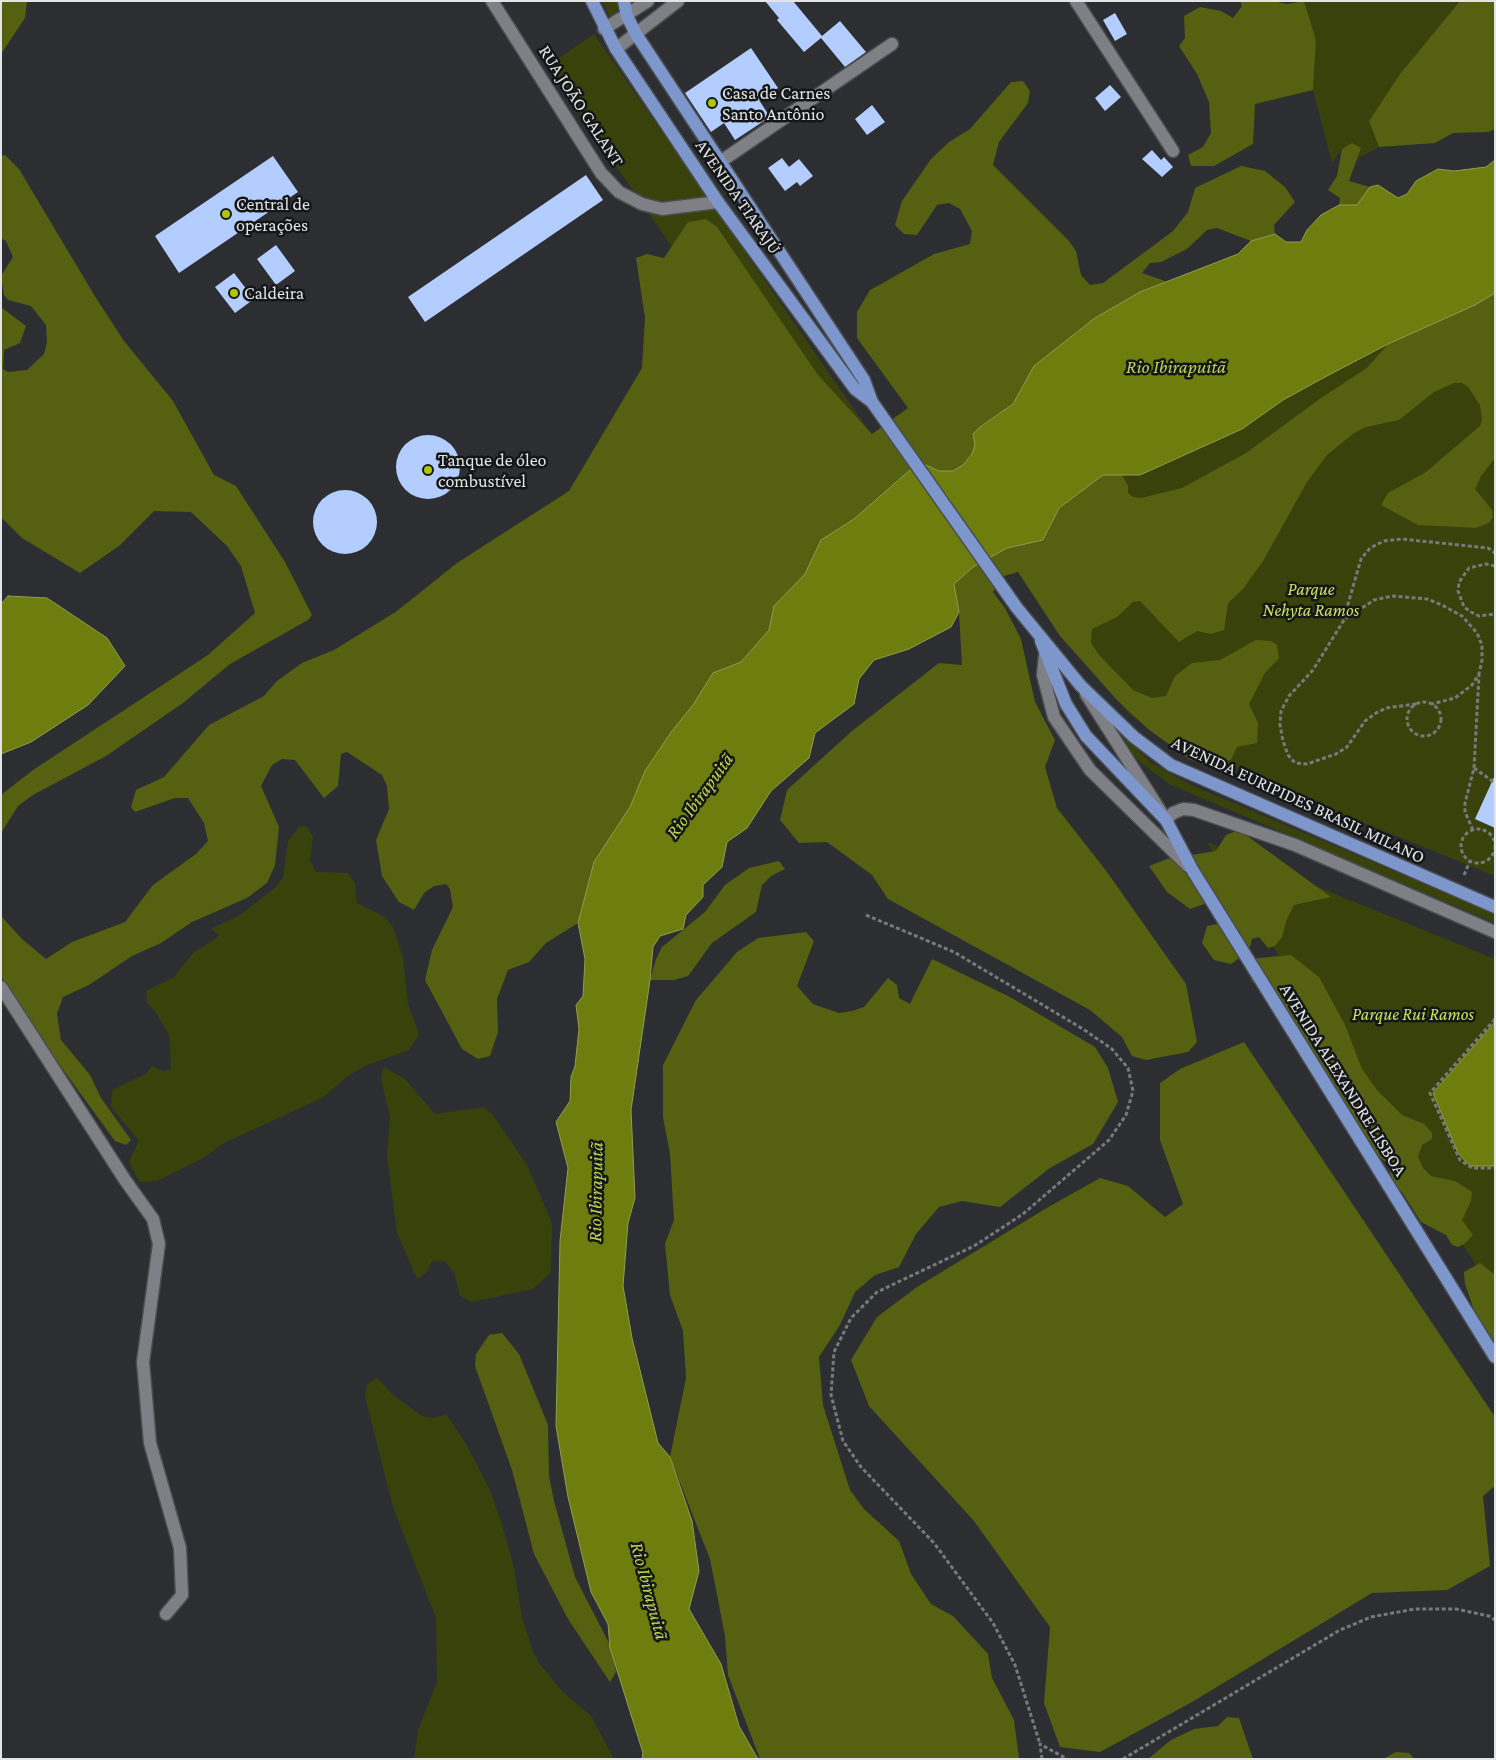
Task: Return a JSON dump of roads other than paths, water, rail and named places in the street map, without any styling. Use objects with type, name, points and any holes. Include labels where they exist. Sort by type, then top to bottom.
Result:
[{"type":"main road","name":"AVENIDA TIARAJÚ","points":[[592,1],[604,29],[616,49],[718,202],[855,389],[872,402]]},
{"type":"main road","name":"AVENIDA TIARAJÚ","points":[[624,1],[627,16],[636,34],[864,380],[872,402],[1017,608]]},
{"type":"main road","name":"AVENIDA EURIPIDES BRASIL MILANO","points":[[1017,608],[1081,686],[1134,737],[1171,765],[1495,907]]},
{"type":"main road","name":"AVENIDA EURIPIDES BRASIL MILANO","points":[[1039,637],[1066,704],[1086,736],[1166,820]]},
{"type":"main road","name":"AVENIDA ALEXANDRE LISBOA","points":[[1166,820],[1193,871],[1495,1358]]},
{"type":"street","name":"RUA JOÃO GALANT","points":[[492,1],[601,173],[619,192],[642,204],[662,209],[718,202]]},
{"type":"street","points":[[604,29],[648,1]]},
{"type":"street","points":[[616,49],[678,1]]},
{"type":"street","points":[[1079,2],[1172,151]]},
{"type":"street","points":[[720,162],[892,44]]},
{"type":"street","points":[[1045,655],[1043,675],[1054,717],[1090,770],[1193,871]]},
{"type":"street","points":[[1081,686],[1166,820],[1173,813],[1183,809],[1194,810],[1294,845],[1495,932]]},
{"type":"street","points":[[1,987],[125,1180],[153,1219],[159,1244],[143,1362],[150,1443],[180,1548],[182,1595],[166,1614]]},
{"type":"water","name":"Rio Ibirapuitã","points":[[1495,160],[1495,293],[1475,305],[1388,344],[1325,377],[1283,400],[1242,429],[1140,475],[1103,475],[1059,508],[1043,540],[1007,548],[973,567],[954,584],[959,612],[951,627],[909,649],[874,660],[859,679],[854,704],[815,733],[809,758],[771,791],[747,828],[727,842],[722,867],[703,885],[703,897],[686,915],[683,929],[660,936],[653,947],[631,1110],[635,1198],[628,1223],[623,1286],[632,1338],[658,1443],[670,1457],[692,1521],[699,1571],[689,1609],[721,1664],[739,1726],[758,1759],[642,1759],[643,1753],[610,1648],[608,1624],[591,1592],[568,1497],[556,1426],[560,1241],[568,1168],[556,1122],[570,1101],[571,1077],[575,1066],[579,1029],[576,1005],[583,996],[585,959],[578,923],[594,862],[630,807],[645,771],[672,731],[693,705],[713,673],[741,662],[769,630],[774,606],[805,574],[821,540],[854,519],[910,470],[926,465],[939,471],[953,471],[963,465],[972,454],[975,445],[973,434],[981,426],[1013,404],[1034,366],[1095,318],[1140,292],[1238,254],[1251,241],[1275,234],[1286,242],[1301,242],[1307,230],[1321,215],[1339,205],[1357,205],[1370,187],[1378,185],[1398,198],[1407,194],[1416,181],[1438,169],[1454,171],[1486,167]]},
{"type":"water","points":[[8,596],[47,598],[107,638],[125,666],[88,705],[31,742],[1,754],[1,604]]},
{"type":"water","points":[[1495,1022],[1495,1166],[1472,1166],[1458,1153],[1433,1093]]},
{"type":"place","name":"Casa de Carnes Santo Antônio","points":[[712,103]]},
{"type":"place","name":"Central de operações","points":[[226,214]]},
{"type":"place","name":"Caldeira","points":[[234,293]]},
{"type":"place","name":"Tanque de óleo combustível","points":[[428,470]]},
{"type":"park label","name":"Parque Nehyta Ramos","points":[[1311,599]]},
{"type":"park label","name":"Parque Rui Ramos","points":[[1413,1014]]}]
